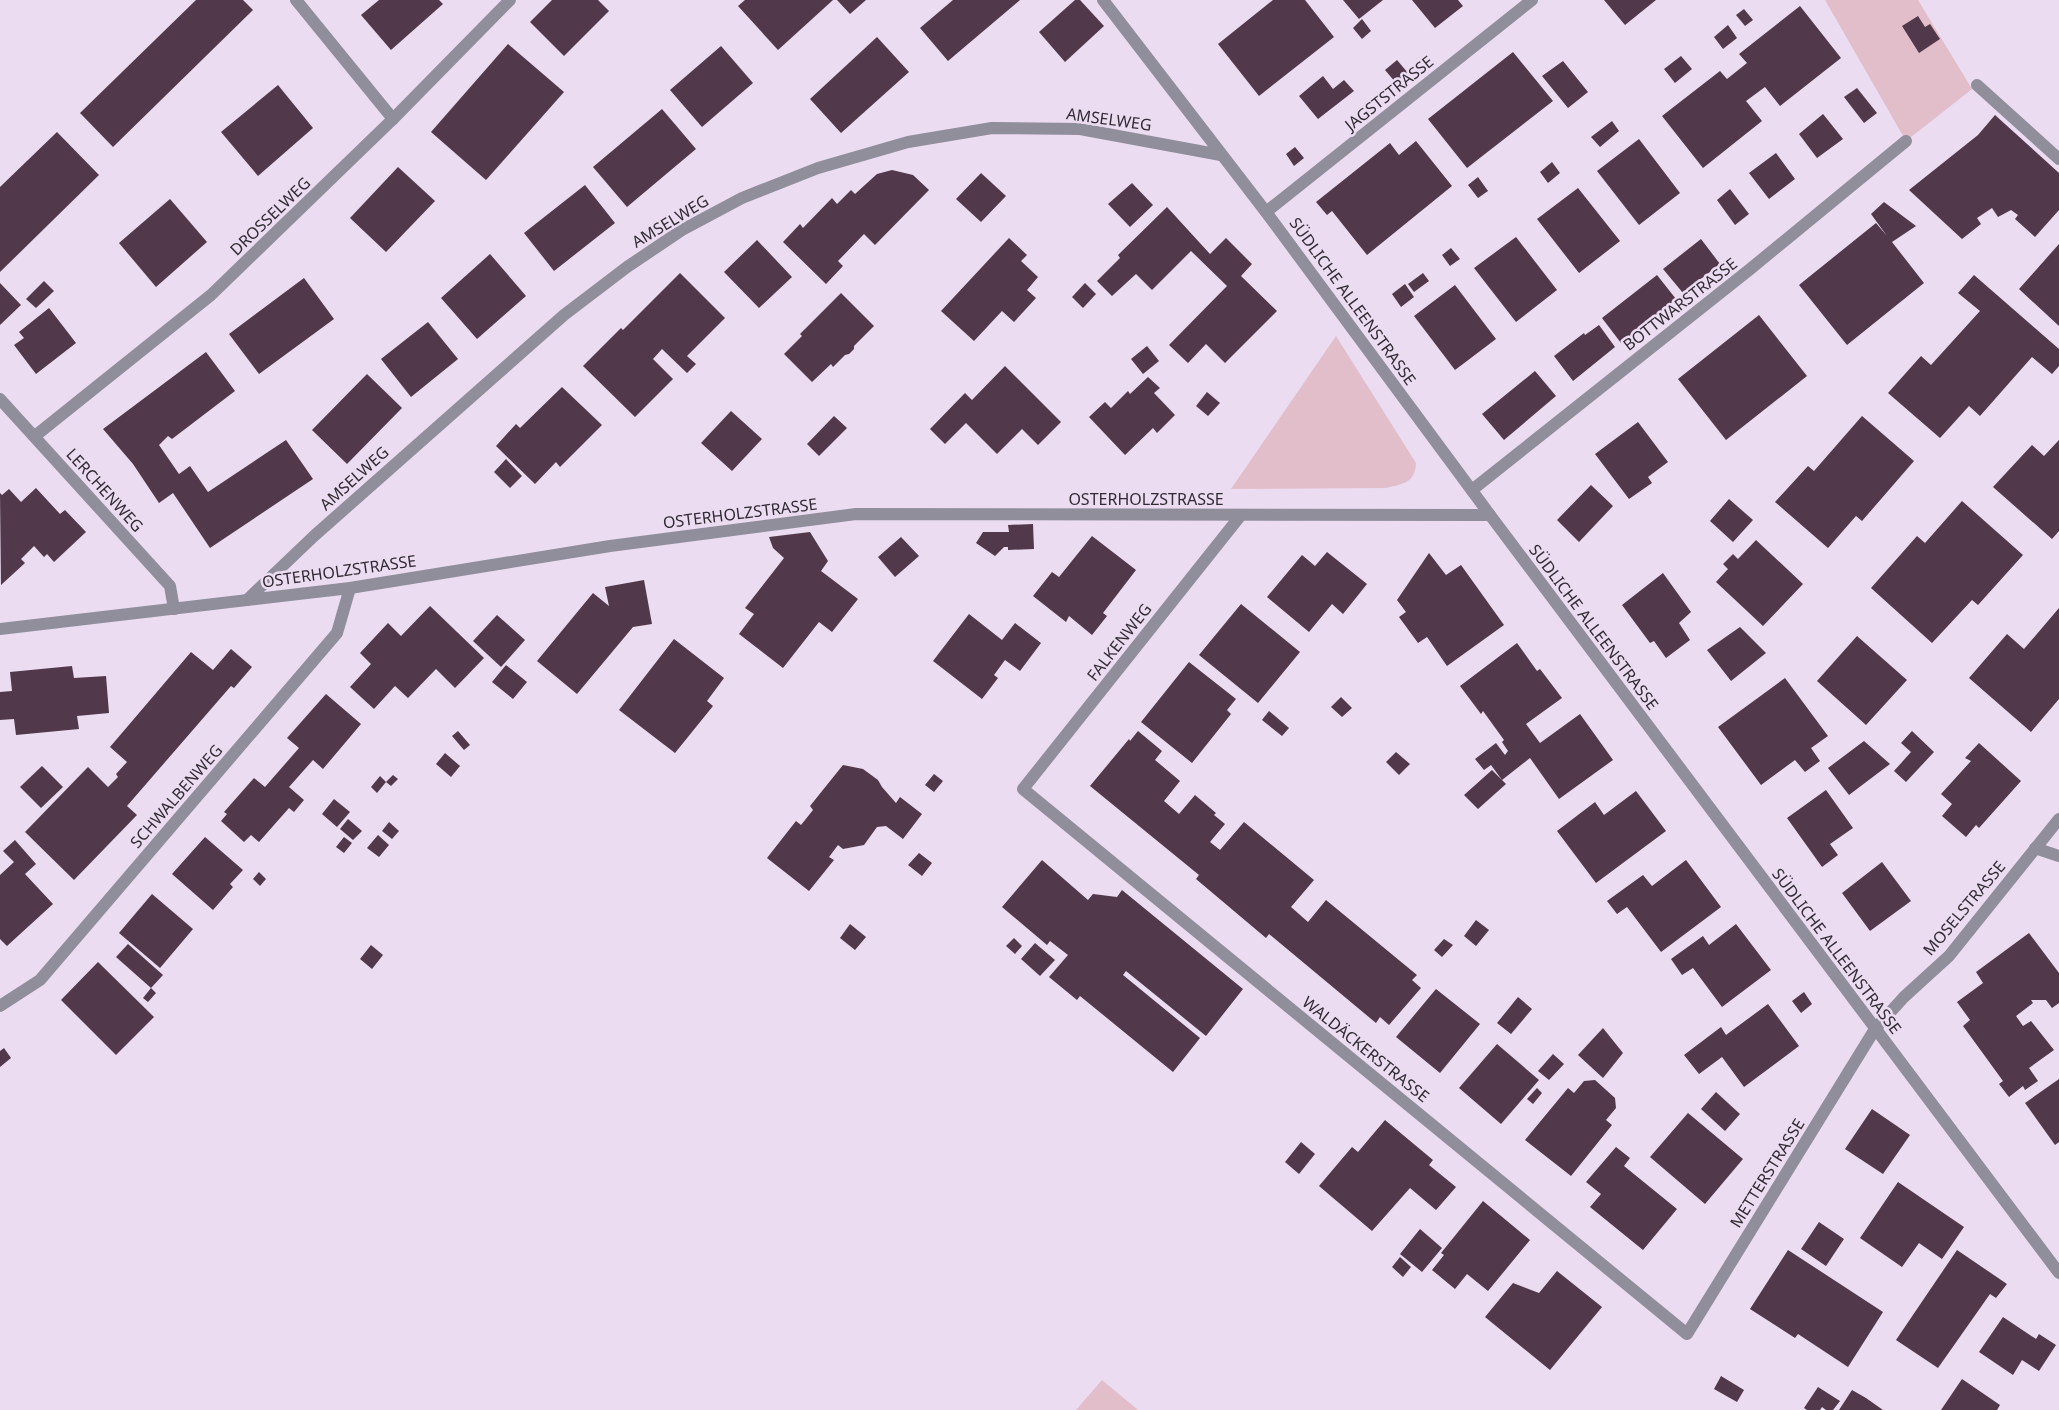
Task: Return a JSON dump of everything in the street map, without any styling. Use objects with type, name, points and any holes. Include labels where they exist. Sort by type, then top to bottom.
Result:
[{"type":"street","points":[[296,0],[393,119]]},
{"type":"street","name":"DROSSELWEG","points":[[35,436],[211,295],[393,119],[510,0]]},
{"type":"street","name":"SÜDLICHE ALLEENSTRASSE","points":[[1103,0],[1266,212],[1490,515],[2059,1273]]},
{"type":"street","name":"JAGSTSTRASSE","points":[[1266,212],[1532,0]]},
{"type":"street","points":[[1977,85],[2059,159]]},
{"type":"street","name":"AMSELWEG","points":[[247,600],[314,536],[564,315],[627,267],[682,230],[742,198],[818,168],[899,145],[992,128],[1080,128],[1221,155]]},
{"type":"street","name":"BOTTWARSTRASSE","points":[[1472,490],[1749,270],[1906,141]]},
{"type":"street","name":"LERCHENWEG","points":[[0,399],[170,586],[174,609]]},
{"type":"street","name":"OSTERHOLZSTRASSE","points":[[0,629],[350,588],[610,546],[856,514],[1490,515]]},
{"type":"street","name":"FALKENWEG","points":[[1023,789],[1241,515]]},
{"type":"street","name":"SCHWALBENWEG","points":[[0,1006],[40,980],[337,634],[350,588]]},
{"type":"street","name":"WALDÄCKERSTRASSE","points":[[1023,789],[1687,1334]]},
{"type":"street","name":"MOSELSTRASSE","points":[[1875,1029],[1904,997],[1949,956],[2059,818]]},
{"type":"street","points":[[2034,848],[2059,856]]},
{"type":"street","name":"METTERSTRASSE","points":[[1687,1334],[1875,1029]]},
{"type":"shaded area","points":[[1825,0],[1918,0],[1972,89],[1906,141]]},
{"type":"shaded area","points":[[1336,336],[1416,463],[1411,479],[1403,484],[1386,488],[1231,489]]},
{"type":"shaded area","points":[[1102,1380],[1138,1410],[1076,1410]]},
{"type":"building","points":[[196,0],[243,0],[253,10],[113,147],[80,113]]},
{"type":"building","points":[[379,0],[439,0],[443,4],[391,50],[361,15]]},
{"type":"building","points":[[552,0],[598,0],[609,11],[564,56],[530,22]]},
{"type":"building","points":[[745,0],[833,0],[778,50],[738,6]]},
{"type":"building","points":[[837,0],[866,0],[850,14]]},
{"type":"building","points":[[953,0],[1020,0],[948,61],[920,28]]},
{"type":"building","points":[[1075,0],[1080,0],[1104,26],[1065,62],[1039,32]]},
{"type":"building","points":[[1273,0],[1305,0],[1334,37],[1259,96],[1218,44]]},
{"type":"building","points":[[1343,0],[1383,0],[1359,19]]},
{"type":"building","points":[[1412,0],[1458,0],[1463,6],[1435,28]]},
{"type":"building","points":[[1604,0],[1656,0],[1625,25]]},
{"type":"building","points":[[1800,6],[1841,58],[1780,106],[1765,87],[1746,101],[1762,121],[1703,168],[1662,116],[1720,71],[1727,79],[1747,63],[1739,54]]},
{"type":"building","points":[[1744,9],[1753,20],[1745,26],[1736,15]]},
{"type":"building","points":[[1918,16],[1925,27],[1930,24],[1940,39],[1919,53],[1902,26]]},
{"type":"building","points":[[1362,19],[1371,31],[1362,39],[1353,28]]},
{"type":"building","points":[[1728,25],[1737,38],[1723,49],[1714,37]]},
{"type":"building","points":[[877,37],[909,72],[841,133],[810,99]]},
{"type":"building","points":[[508,44],[564,92],[486,180],[431,132]]},
{"type":"building","points":[[721,46],[753,83],[702,127],[670,90]]},
{"type":"building","points":[[1513,52],[1553,101],[1467,168],[1428,119]]},
{"type":"building","points":[[1681,56],[1692,69],[1675,83],[1664,69]]},
{"type":"building","points":[[1397,60],[1408,73],[1396,83],[1385,70]]},
{"type":"building","points":[[1563,61],[1588,92],[1568,108],[1542,76]]},
{"type":"building","points":[[1323,76],[1333,89],[1344,80],[1354,91],[1318,119],[1299,96]]},
{"type":"building","points":[[278,85],[313,128],[258,176],[221,132]]},
{"type":"building","points":[[1857,88],[1877,113],[1864,123],[1844,97]]},
{"type":"building","points":[[662,109],[696,149],[627,207],[593,167]]},
{"type":"building","points":[[1823,114],[1843,139],[1817,158],[1799,134]]},
{"type":"building","points":[[1995,115],[2059,173],[2059,210],[2035,237],[2015,219],[2018,215],[2011,210],[1998,217],[1992,208],[1977,218],[1981,224],[1962,239],[1909,190],[1978,135]]},
{"type":"building","points":[[1612,121],[1619,131],[1600,147],[1591,137]]},
{"type":"building","points":[[57,132],[99,175],[0,272],[0,187]]},
{"type":"building","points":[[1639,139],[1680,193],[1639,225],[1597,171]]},
{"type":"building","points":[[1416,141],[1452,186],[1367,255],[1332,211],[1327,215],[1316,202],[1390,143],[1399,155]]},
{"type":"building","points":[[1295,147],[1304,158],[1294,166],[1286,154]]},
{"type":"building","points":[[1776,153],[1795,179],[1769,199],[1749,173]]},
{"type":"building","points":[[1552,162],[1560,173],[1548,183],[1540,172]]},
{"type":"building","points":[[398,167],[435,201],[386,252],[350,218]]},
{"type":"building","points":[[892,170],[913,175],[929,190],[875,245],[864,234],[838,261],[843,266],[826,284],[783,242],[800,224],[803,228],[832,198],[837,204],[851,190],[855,194],[877,174]]},
{"type":"building","points":[[981,173],[1006,196],[981,222],[956,199]]},
{"type":"building","points":[[1478,177],[1488,191],[1478,198],[1468,185]]},
{"type":"building","points":[[1132,183],[1153,205],[1130,227],[1108,204]]},
{"type":"building","points":[[585,185],[615,223],[554,271],[524,233]]},
{"type":"building","points":[[1578,188],[1620,241],[1579,273],[1537,219]]},
{"type":"building","points":[[1730,189],[1749,214],[1735,225],[1717,200]]},
{"type":"building","points":[[170,199],[207,242],[156,287],[119,243]]},
{"type":"building","points":[[1884,202],[1916,226],[1892,242],[1924,283],[1847,345],[1799,285],[1876,223],[1887,236],[1871,214]]},
{"type":"building","points":[[1167,207],[1210,254],[1226,238],[1252,264],[1241,276],[1277,311],[1225,363],[1206,344],[1188,363],[1169,345],[1227,286],[1191,251],[1152,290],[1136,274],[1112,296],[1097,281],[1120,258],[1118,255]]},
{"type":"building","points":[[1516,237],[1557,290],[1516,322],[1474,268]]},
{"type":"building","points":[[1009,238],[1027,255],[1021,261],[1038,277],[1027,290],[1036,298],[1014,322],[1002,311],[974,341],[941,311]]},
{"type":"building","points":[[1701,239],[1720,264],[1683,293],[1663,269]]},
{"type":"building","points":[[757,240],[792,277],[759,308],[724,272]]},
{"type":"building","points":[[2059,244],[2059,326],[2019,289]]},
{"type":"building","points":[[1451,248],[1460,259],[1450,266],[1442,255]]},
{"type":"building","points":[[490,254],[526,296],[477,339],[441,298]]},
{"type":"building","points":[[680,273],[725,318],[687,356],[696,364],[687,373],[662,349],[653,359],[673,379],[635,417],[583,366],[621,328],[623,330]]},
{"type":"building","points":[[1423,273],[1429,281],[1414,292],[1408,284]]},
{"type":"building","points":[[1657,275],[1676,299],[1621,343],[1602,318]]},
{"type":"building","points":[[1974,275],[2059,349],[2059,366],[2052,374],[2032,357],[1980,416],[1969,406],[1940,438],[1888,393],[1921,356],[1931,365],[1980,311],[1958,293]]},
{"type":"building","points":[[304,278],[334,319],[259,374],[229,334]]},
{"type":"building","points":[[44,281],[54,291],[36,308],[26,299]]},
{"type":"building","points":[[0,283],[21,305],[0,325]]},
{"type":"building","points":[[1085,283],[1096,294],[1083,308],[1072,297]]},
{"type":"building","points":[[1405,284],[1414,297],[1401,307],[1392,294]]},
{"type":"building","points":[[1455,285],[1496,339],[1455,370],[1414,316]]},
{"type":"building","points":[[841,293],[874,326],[854,346],[854,349],[849,354],[845,355],[833,367],[831,364],[812,382],[784,354],[802,336],[800,334]]},
{"type":"building","points":[[49,308],[76,343],[36,374],[14,345],[24,338],[19,332]]},
{"type":"building","points":[[1759,315],[1807,376],[1726,440],[1678,379]]},
{"type":"building","points":[[428,322],[458,359],[411,397],[381,359]]},
{"type":"building","points":[[1599,325],[1615,347],[1573,381],[1554,356],[1584,333],[1585,335]]},
{"type":"building","points":[[1147,346],[1159,361],[1143,374],[1131,359]]},
{"type":"building","points":[[206,352],[235,391],[172,439],[168,436],[159,445],[179,474],[190,466],[208,492],[286,440],[313,479],[210,548],[173,493],[159,503],[133,464],[103,429]]},
{"type":"building","points":[[1005,366],[1061,422],[1038,445],[1022,429],[997,454],[966,423],[945,444],[930,429],[965,393],[972,400]]},
{"type":"building","points":[[1535,371],[1556,396],[1504,440],[1482,414]]},
{"type":"building","points":[[367,374],[402,408],[347,464],[312,430]]},
{"type":"building","points":[[1148,377],[1160,388],[1154,393],[1175,415],[1157,433],[1153,428],[1125,455],[1089,417],[1105,402],[1111,408],[1128,391],[1130,394]]},
{"type":"building","points":[[562,387],[602,425],[560,467],[556,462],[535,484],[496,446],[516,424],[520,428]]},
{"type":"building","points":[[1207,392],[1220,403],[1208,416],[1196,406]]},
{"type":"building","points":[[731,411],[762,439],[732,471],[701,443]]},
{"type":"building","points":[[834,416],[847,428],[819,456],[807,444]]},
{"type":"building","points":[[1862,416],[1914,461],[1862,521],[1856,516],[1828,548],[1775,502],[1808,466],[1814,471]]},
{"type":"building","points":[[1638,422],[1668,462],[1648,477],[1652,483],[1629,499],[1595,454]]},
{"type":"building","points":[[2059,440],[2059,531],[2052,539],[1993,487],[2032,445],[2044,456]]},
{"type":"building","points":[[506,459],[522,476],[510,488],[494,472]]},
{"type":"building","points":[[1591,485],[1613,506],[1579,542],[1557,520]]},
{"type":"building","points":[[36,488],[60,514],[65,510],[86,532],[54,562],[47,554],[44,557],[34,546],[21,559],[25,563],[1,585],[0,493],[2,495],[9,489],[21,502]]},
{"type":"building","points":[[1729,499],[1753,520],[1733,542],[1710,521]]},
{"type":"building","points":[[1962,501],[2023,555],[1978,605],[1972,600],[1932,643],[1871,588],[1917,536],[1925,543]]},
{"type":"building","points":[[1033,524],[1034,549],[1008,550],[1008,547],[1004,547],[995,556],[976,543],[983,532],[1009,532],[1008,525]]},
{"type":"building","points":[[810,532],[828,561],[821,571],[858,599],[832,632],[819,622],[783,668],[739,634],[754,614],[745,608],[784,558],[773,548],[769,537]]},
{"type":"building","points":[[1092,536],[1136,570],[1103,613],[1107,616],[1092,635],[1069,616],[1066,622],[1033,596],[1052,572],[1059,577]]},
{"type":"building","points":[[901,537],[919,556],[895,577],[878,557]]},
{"type":"building","points":[[1756,540],[1803,584],[1763,626],[1716,582],[1728,569],[1723,564],[1733,554],[1738,559]]},
{"type":"building","points":[[1327,552],[1367,584],[1343,614],[1332,604],[1309,632],[1267,597],[1302,555],[1315,566]]},
{"type":"building","points":[[1429,553],[1446,575],[1461,565],[1504,625],[1447,666],[1427,637],[1418,643],[1399,617],[1406,612],[1397,600]]},
{"type":"building","points":[[1663,573],[1691,612],[1679,623],[1690,640],[1666,658],[1654,641],[1650,643],[1622,605]]},
{"type":"building","points":[[644,580],[652,624],[633,627],[577,694],[537,661],[593,593],[609,606],[605,587]]},
{"type":"building","points":[[1241,604],[1300,652],[1258,703],[1199,655]]},
{"type":"building","points":[[430,606],[484,658],[455,688],[436,669],[408,698],[395,686],[374,709],[350,687],[371,664],[360,653],[388,623],[401,636]]},
{"type":"building","points":[[2059,608],[2059,699],[2031,732],[1969,678],[2007,634],[2024,649]]},
{"type":"building","points":[[969,614],[1002,640],[1015,623],[1041,643],[1020,671],[1005,660],[994,675],[998,678],[982,699],[933,661]]},
{"type":"building","points":[[497,615],[525,640],[501,667],[473,641]]},
{"type":"building","points":[[1740,627],[1766,653],[1731,681],[1707,650]]},
{"type":"building","points":[[1857,636],[1907,680],[1866,725],[1817,681]]},
{"type":"building","points":[[674,639],[724,678],[707,701],[713,706],[675,753],[619,710]]},
{"type":"building","points":[[1517,643],[1537,671],[1540,669],[1562,698],[1526,724],[1540,743],[1580,714],[1613,760],[1559,799],[1530,758],[1502,780],[1491,765],[1484,770],[1475,759],[1496,743],[1505,755],[1508,751],[1502,742],[1504,740],[1483,711],[1481,714],[1460,686]]},
{"type":"building","points":[[231,649],[252,667],[234,688],[231,686],[127,806],[137,815],[74,880],[25,832],[88,767],[108,787],[118,777],[116,774],[127,762],[110,747],[191,652],[213,670]]},
{"type":"building","points":[[1189,662],[1236,699],[1227,710],[1231,714],[1192,763],[1141,722]]},
{"type":"building","points":[[506,665],[527,682],[513,699],[492,682]]},
{"type":"building","points":[[72,666],[74,678],[106,676],[109,713],[77,716],[79,729],[16,735],[14,719],[0,720],[0,692],[12,691],[10,672]]},
{"type":"building","points":[[1785,678],[1828,736],[1811,748],[1820,761],[1805,772],[1795,760],[1761,785],[1718,727]]},
{"type":"building","points":[[326,694],[361,724],[323,769],[313,760],[289,787],[304,800],[294,812],[289,808],[259,842],[251,835],[244,842],[221,821],[227,814],[224,812],[254,778],[265,787],[299,748],[287,738]]},
{"type":"building","points":[[1341,697],[1352,708],[1342,717],[1331,707]]},
{"type":"building","points":[[1269,711],[1289,728],[1282,736],[1262,720]]},
{"type":"building","points":[[458,731],[470,745],[464,750],[452,736]]},
{"type":"building","points":[[1138,731],[1162,751],[1155,760],[1180,781],[1164,801],[1179,814],[1195,795],[1216,813],[1214,815],[1225,824],[1210,842],[1220,850],[1244,822],[1314,880],[1291,907],[1308,922],[1326,900],[1417,975],[1412,980],[1421,988],[1389,1025],[1380,1017],[1376,1023],[1269,934],[1266,938],[1196,879],[1199,875],[1090,786],[1129,739],[1130,741]]},
{"type":"building","points":[[1912,731],[1934,752],[1906,782],[1894,771],[1911,752],[1901,743]]},
{"type":"building","points":[[1864,741],[1890,764],[1849,795],[1828,768]]},
{"type":"building","points":[[1979,743],[2021,781],[1979,828],[1976,825],[1966,837],[1942,816],[1952,804],[1941,794],[1971,761],[1965,758]]},
{"type":"building","points":[[1396,752],[1410,764],[1399,775],[1386,762]]},
{"type":"building","points":[[445,753],[460,766],[451,777],[436,764]]},
{"type":"building","points":[[843,765],[863,769],[878,780],[896,803],[900,797],[922,814],[903,839],[886,826],[877,827],[864,845],[843,849],[838,845],[829,857],[834,860],[809,891],[767,858],[796,821],[801,825],[813,810],[810,806]]},
{"type":"building","points":[[42,766],[63,787],[41,808],[20,787]]},
{"type":"building","points":[[1492,770],[1506,784],[1478,809],[1464,795]]},
{"type":"building","points":[[934,774],[943,781],[934,792],[925,785]]},
{"type":"building","points":[[393,775],[398,779],[391,786],[386,782]]},
{"type":"building","points":[[380,776],[386,782],[377,793],[371,787]]},
{"type":"building","points":[[1826,790],[1853,828],[1830,844],[1838,855],[1822,867],[1787,818]]},
{"type":"building","points":[[1636,791],[1666,831],[1596,883],[1557,831],[1595,802],[1604,815]]},
{"type":"building","points":[[334,799],[350,812],[337,827],[322,814]]},
{"type":"building","points":[[348,819],[362,831],[353,840],[340,829]]},
{"type":"building","points":[[389,822],[399,831],[392,839],[382,831]]},
{"type":"building","points":[[378,835],[389,845],[379,857],[367,848]]},
{"type":"building","points":[[205,837],[243,870],[230,884],[233,887],[213,910],[172,874]]},
{"type":"building","points":[[344,837],[352,843],[344,853],[336,847]]},
{"type":"building","points":[[15,840],[36,864],[25,874],[53,904],[7,946],[0,939],[0,875],[14,862],[3,851]]},
{"type":"building","points":[[919,853],[932,863],[922,876],[908,865]]},
{"type":"building","points":[[1042,860],[1088,900],[1093,894],[1117,897],[1122,890],[1243,989],[1206,1036],[1126,971],[1123,975],[1200,1038],[1173,1072],[1080,996],[1077,1000],[1049,977],[1068,955],[1050,941],[1047,945],[1002,907]]},
{"type":"building","points":[[1686,860],[1721,907],[1661,952],[1627,907],[1617,914],[1607,901],[1643,875],[1652,886]]},
{"type":"building","points":[[1882,862],[1911,901],[1870,931],[1842,893]]},
{"type":"building","points":[[259,872],[266,879],[260,886],[253,879]]},
{"type":"building","points":[[152,894],[193,929],[160,968],[119,933]]},
{"type":"building","points":[[1476,920],[1489,930],[1476,946],[1464,936]]},
{"type":"building","points":[[850,924],[866,937],[855,950],[840,938]]},
{"type":"building","points":[[1736,924],[1771,970],[1722,1007],[1693,968],[1682,975],[1671,959],[1703,936],[1709,945]]},
{"type":"building","points":[[2029,933],[2059,973],[2059,1003],[2052,1008],[2046,1000],[2031,1000],[2033,1003],[2016,1016],[2023,1026],[2031,1021],[2054,1050],[2029,1068],[2038,1081],[2025,1090],[2023,1086],[2009,1097],[1999,1084],[2003,1081],[1963,1026],[1970,1020],[1957,1002],[1983,983],[1976,972]]},
{"type":"building","points":[[1014,938],[1022,946],[1015,954],[1006,946]]},
{"type":"building","points":[[1444,939],[1453,945],[1442,957],[1434,950]]},
{"type":"building","points":[[1035,943],[1055,960],[1040,976],[1021,959]]},
{"type":"building","points":[[128,944],[163,975],[151,988],[116,957]]},
{"type":"building","points":[[371,945],[383,955],[372,969],[360,959]]},
{"type":"building","points":[[98,962],[154,1017],[116,1055],[61,1000]]},
{"type":"building","points":[[151,988],[156,993],[148,1002],[143,998]]},
{"type":"building","points":[[1436,989],[1480,1024],[1440,1073],[1396,1037]]},
{"type":"building","points":[[1804,992],[1812,1004],[1801,1013],[1792,1001]]},
{"type":"building","points":[[1518,997],[1532,1009],[1511,1034],[1497,1023]]},
{"type":"building","points":[[1768,1004],[1799,1046],[1744,1087],[1722,1057],[1699,1074],[1684,1055],[1721,1027],[1726,1035]]},
{"type":"building","points":[[1603,1028],[1623,1053],[1603,1078],[1578,1055]]},
{"type":"building","points":[[1497,1044],[1539,1080],[1501,1124],[1459,1088]]},
{"type":"building","points":[[4,1048],[11,1058],[0,1067],[0,1051]]},
{"type":"building","points":[[1553,1054],[1564,1064],[1549,1080],[1538,1071]]},
{"type":"building","points":[[2059,1079],[2059,1142],[2055,1145],[2025,1103]]},
{"type":"building","points":[[1595,1080],[1615,1098],[1616,1108],[1606,1120],[1612,1125],[1571,1176],[1525,1140],[1568,1088],[1574,1093],[1584,1081]]},
{"type":"building","points":[[1537,1088],[1542,1093],[1533,1104],[1527,1099]]},
{"type":"building","points":[[1716,1092],[1740,1114],[1725,1131],[1701,1109]]},
{"type":"building","points":[[1872,1109],[1910,1135],[1883,1174],[1845,1149]]},
{"type":"building","points":[[1688,1113],[1743,1159],[1705,1204],[1650,1157]]},
{"type":"building","points":[[1385,1120],[1433,1160],[1429,1165],[1456,1187],[1436,1210],[1410,1188],[1372,1231],[1319,1186],[1352,1147],[1358,1152]]},
{"type":"building","points":[[1301,1142],[1315,1154],[1299,1174],[1285,1162]]},
{"type":"building","points":[[1616,1147],[1630,1158],[1624,1166],[1677,1209],[1643,1250],[1590,1207],[1601,1194],[1586,1182]]},
{"type":"building","points":[[1898,1182],[1964,1227],[1942,1259],[1919,1243],[1902,1267],[1860,1238]]},
{"type":"building","points":[[1483,1201],[1530,1240],[1488,1291],[1467,1274],[1455,1289],[1432,1270],[1444,1255],[1441,1253]]},
{"type":"building","points":[[1819,1222],[1844,1239],[1826,1266],[1801,1249]]},
{"type":"building","points":[[1420,1229],[1442,1248],[1422,1272],[1400,1254]]},
{"type":"building","points":[[1788,1250],[1883,1312],[1848,1367],[1798,1334],[1795,1338],[1750,1309]]},
{"type":"building","points":[[1957,1250],[2007,1284],[1996,1298],[1990,1294],[1938,1368],[1896,1340]]},
{"type":"building","points":[[1400,1257],[1411,1267],[1403,1277],[1392,1267]]},
{"type":"building","points":[[1557,1271],[1602,1307],[1550,1370],[1485,1317],[1513,1283],[1539,1293]]},
{"type":"building","points":[[2003,1317],[2036,1339],[2039,1334],[2056,1345],[2039,1371],[2022,1360],[2013,1375],[1979,1352]]},
{"type":"building","points":[[1721,1376],[1744,1390],[1737,1402],[1714,1389]]},
{"type":"building","points":[[1962,1379],[2000,1405],[1997,1410],[1941,1410]]},
{"type":"building","points":[[1818,1387],[1840,1401],[1833,1410],[1826,1410],[1822,1407],[1820,1410],[1807,1410],[1804,1408]]},
{"type":"building","points":[[1852,1390],[1866,1398],[1883,1410],[1839,1410]]}]
